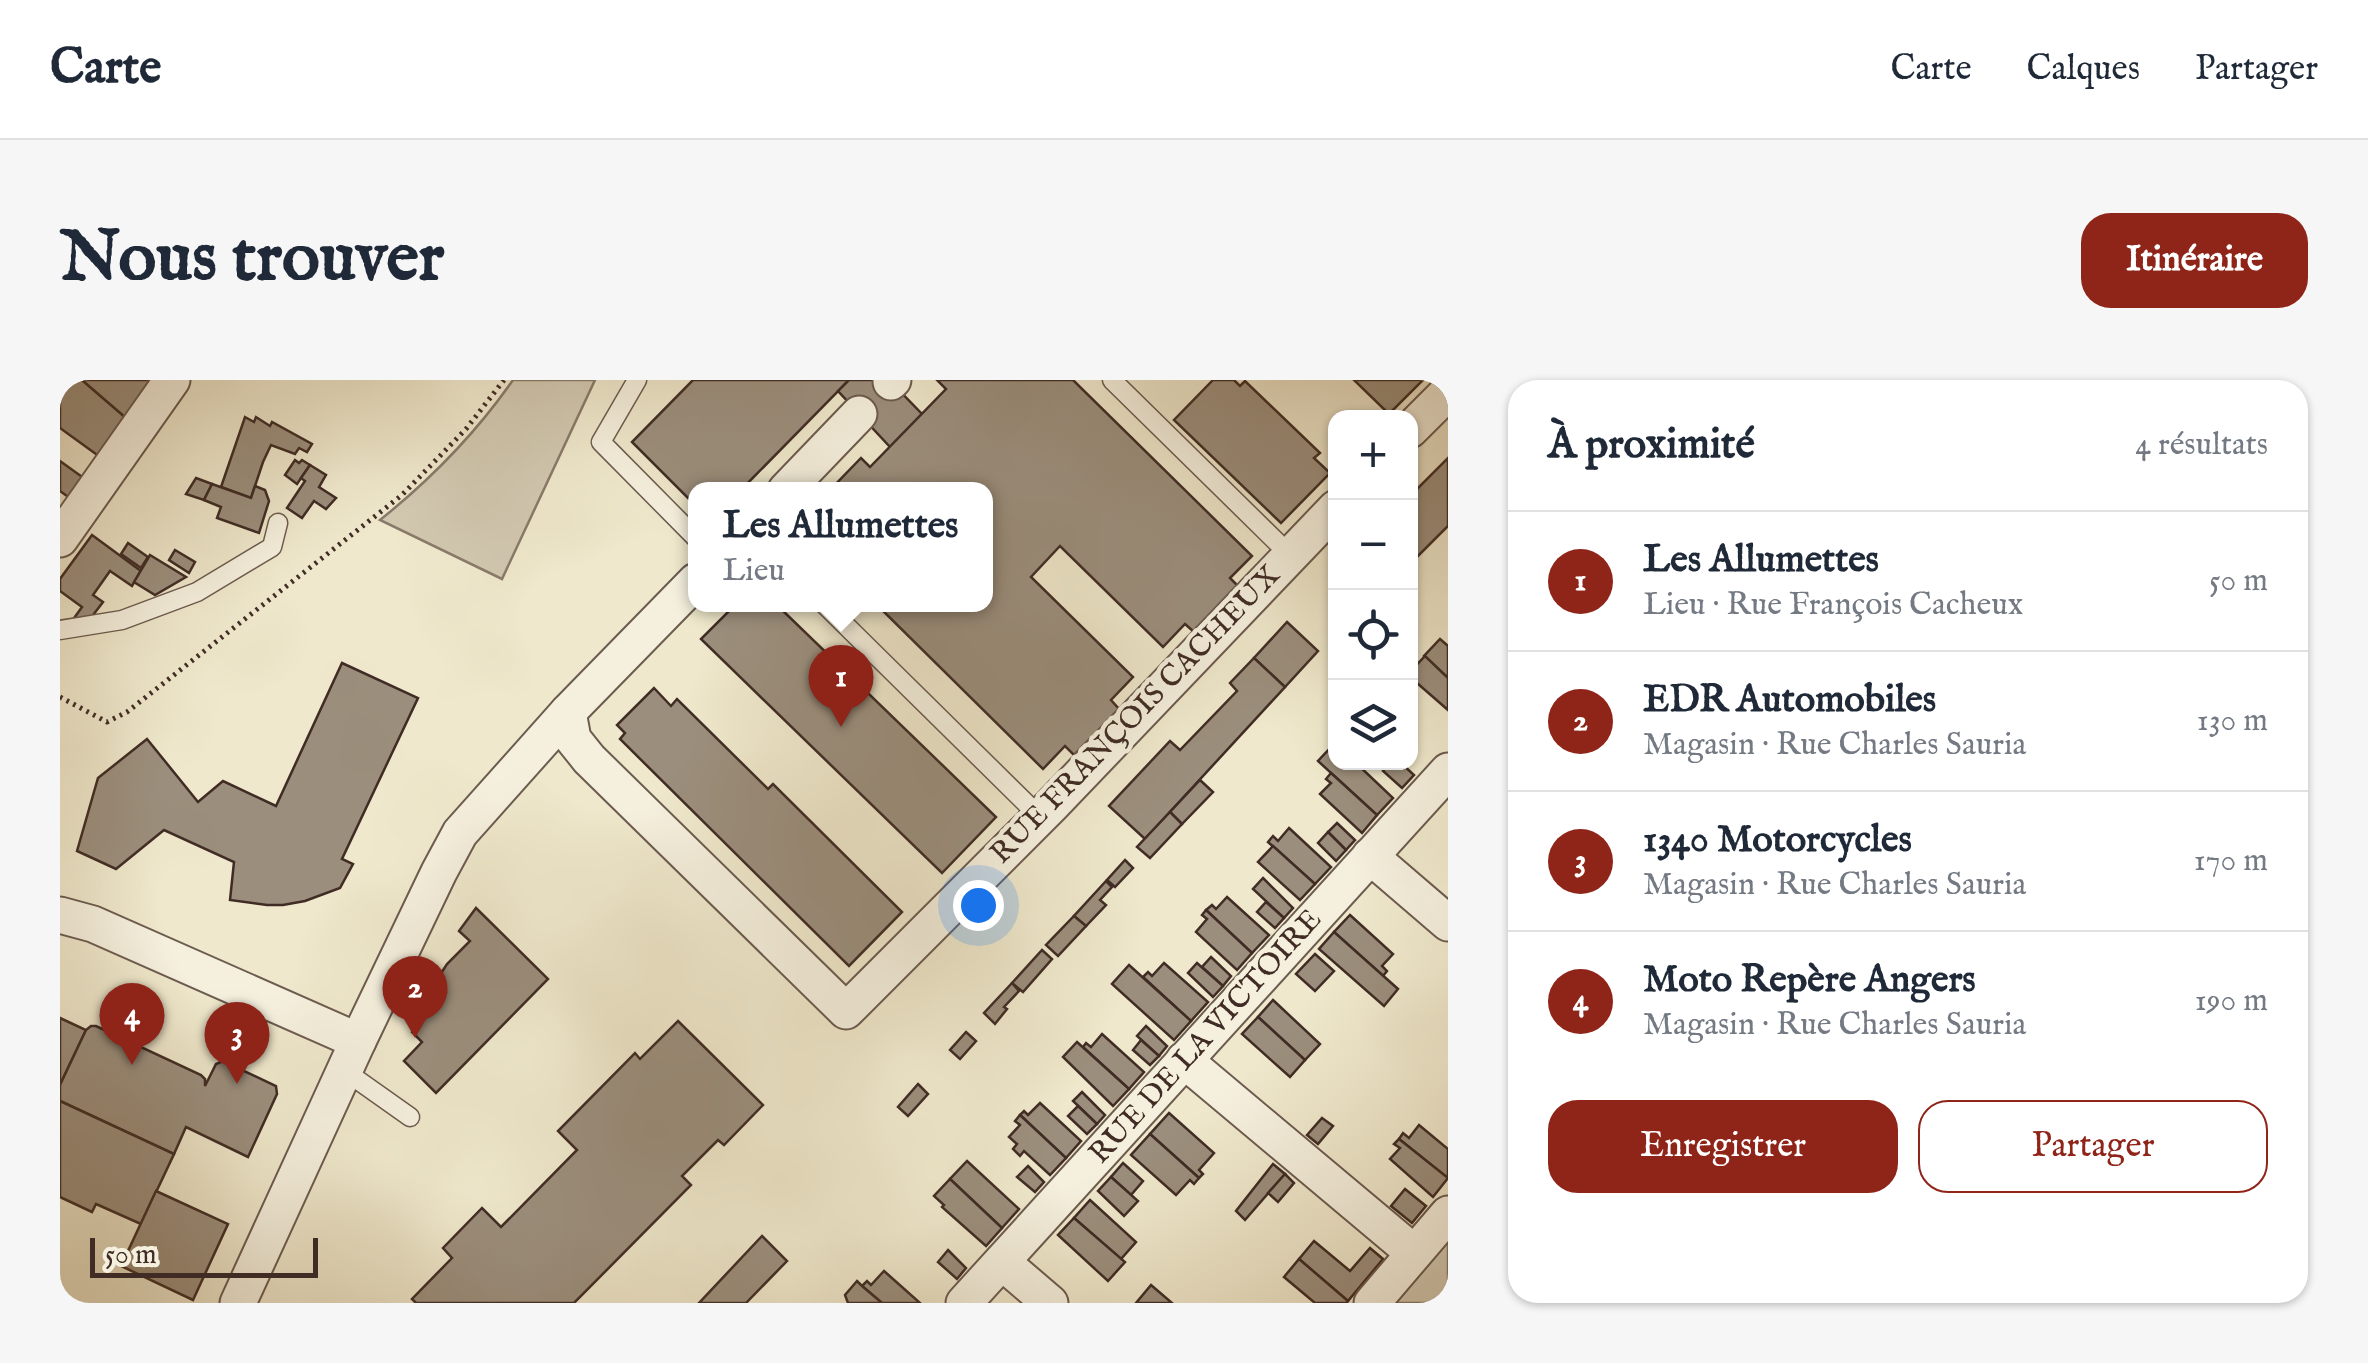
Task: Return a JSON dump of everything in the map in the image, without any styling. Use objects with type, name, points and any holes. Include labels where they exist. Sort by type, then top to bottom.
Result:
[{"type":"street","points":[[60,539],[172,380]]},
{"type":"street","points":[[1418,422],[1448,392]]},
{"type":"street","points":[[794,482],[859,414]]},
{"type":"street","name":"RUE FRANÇOIS CACHEUX","points":[[568,712],[573,739],[589,758],[846,1012],[1040,817],[1328,516]]},
{"type":"street","points":[[238,1303],[460,833],[568,712],[688,589]]},
{"type":"street","name":"RUE DE LA VICTOIRE","points":[[964,1303],[1448,771]]},
{"type":"street","points":[[1370,856],[1448,923]]},
{"type":"street","points":[[60,916],[93,924],[352,1056]]},
{"type":"street","points":[[1184,1060],[1414,1253]]},
{"type":"street","points":[[1372,1303],[1448,1214]]},
{"type":"street","points":[[1002,1262],[1050,1303]]},
{"type":"lane","points":[[637,380],[601,442],[688,530]]},
{"type":"lane","points":[[1112,380],[1290,555]]},
{"type":"lane","points":[[60,630],[122,620],[197,592],[272,547],[278,523]]},
{"type":"lane","points":[[833,612],[1040,817]]},
{"type":"lane","points":[[352,1056],[410,1116]]},
{"type":"path","points":[[60,697],[108,722],[126,712],[402,495],[466,430],[504,380]]},
{"type":"shaded area","points":[[513,380],[595,380],[502,579],[380,520],[451,455]]},
{"type":"shaded area","points":[[1448,1234],[1448,1303],[1389,1303]]},
{"type":"building","points":[[68,380],[82,380],[126,418],[100,457],[60,428],[60,390]]},
{"type":"building","points":[[82,380],[152,380],[126,418]]},
{"type":"building","points":[[693,380],[849,380],[749,482],[688,482],[688,498],[632,442]]},
{"type":"building","points":[[849,380],[889,380],[922,414],[890,447],[838,391]]},
{"type":"building","points":[[937,380],[1073,380],[1252,556],[1230,578],[1239,587],[1194,632],[1185,624],[1163,647],[1060,546],[1031,577],[1133,677],[1111,700],[1119,709],[1074,755],[1065,746],[1043,769],[884,612],[993,612],[993,482],[838,482],[861,458],[870,467],[946,389]]},
{"type":"building","points":[[1213,380],[1234,380],[1240,386],[1245,381],[1320,453],[1314,458],[1328,475],[1281,523],[1174,420]]},
{"type":"building","points":[[1354,380],[1423,380],[1393,410],[1385,410]]},
{"type":"building","points":[[245,417],[254,422],[256,417],[270,426],[272,422],[312,444],[307,452],[299,448],[295,454],[271,445],[251,498],[221,487]]},
{"type":"building","points":[[1448,458],[1448,526],[1418,556],[1418,500],[1418,488]]},
{"type":"building","points":[[295,460],[310,465],[297,484],[285,475]]},
{"type":"building","points":[[60,461],[85,479],[71,499],[60,491]]},
{"type":"building","points":[[310,465],[326,475],[319,487],[336,498],[326,509],[314,501],[302,518],[287,508],[305,481],[301,478]]},
{"type":"building","points":[[196,478],[212,484],[204,500],[186,494]]},
{"type":"building","points":[[212,484],[251,498],[255,486],[265,490],[269,501],[259,533],[217,518],[221,507],[204,500]]},
{"type":"building","points":[[92,535],[141,571],[132,586],[110,571],[93,595],[103,602],[90,619],[72,621],[82,607],[60,591],[60,579]]},
{"type":"building","points":[[128,543],[148,557],[141,568],[121,554]]},
{"type":"building","points":[[175,550],[195,562],[189,573],[169,560]]},
{"type":"building","points":[[150,555],[186,577],[155,595],[134,582]]},
{"type":"building","points":[[728,612],[784,612],[996,817],[942,873],[701,639]]},
{"type":"building","points":[[1287,622],[1318,651],[1285,687],[1254,658]]},
{"type":"building","points":[[1440,639],[1448,646],[1448,678],[1424,656]]},
{"type":"building","points":[[1425,656],[1448,678],[1448,710],[1418,684],[1418,663]]},
{"type":"building","points":[[1254,658],[1285,687],[1145,839],[1109,806],[1170,741],[1180,750],[1237,691],[1230,683]]},
{"type":"building","points":[[342,663],[418,698],[342,859],[353,864],[340,888],[283,905],[230,900],[234,862],[164,830],[116,869],[77,851],[98,778],[147,739],[198,802],[223,781],[276,806]]},
{"type":"building","points":[[654,688],[671,706],[677,699],[768,789],[773,784],[902,912],[849,966],[620,739],[625,733],[617,725]]},
{"type":"building","points":[[1328,750],[1328,770],[1363,770],[1393,798],[1377,815],[1318,761]]},
{"type":"building","points":[[1409,770],[1414,775],[1402,788],[1383,771]]},
{"type":"building","points":[[1331,773],[1377,815],[1362,833],[1320,794],[1331,783],[1326,779]]},
{"type":"building","points":[[1200,780],[1213,792],[1182,824],[1170,812]]},
{"type":"building","points":[[1170,812],[1182,824],[1150,858],[1137,847]]},
{"type":"building","points":[[1337,823],[1355,840],[1346,850],[1328,832]]},
{"type":"building","points":[[1289,828],[1331,867],[1315,884],[1268,842],[1273,836],[1278,841]]},
{"type":"building","points":[[1328,832],[1346,850],[1336,861],[1318,843]]},
{"type":"building","points":[[1273,846],[1315,884],[1300,900],[1258,862]]},
{"type":"building","points":[[1125,860],[1133,868],[1115,887],[1107,880]]},
{"type":"building","points":[[1263,878],[1293,908],[1284,918],[1253,889]]},
{"type":"building","points":[[1106,881],[1112,887],[1100,900],[1106,905],[1086,926],[1074,916]]},
{"type":"building","points":[[1227,897],[1269,935],[1252,953],[1206,910],[1212,905],[1216,909]]},
{"type":"building","points":[[1266,902],[1284,918],[1275,928],[1257,912]]},
{"type":"building","points":[[476,908],[548,979],[436,1093],[404,1061],[422,1042],[412,1032],[446,992],[436,981],[470,941],[459,931]]},
{"type":"building","points":[[1206,910],[1252,953],[1237,970],[1196,932],[1207,919],[1202,915]]},
{"type":"building","points":[[1350,915],[1393,954],[1382,966],[1387,971],[1383,976],[1334,932]]},
{"type":"building","points":[[1074,916],[1086,926],[1058,956],[1046,945]]},
{"type":"building","points":[[1334,932],[1398,989],[1384,1006],[1319,949]]},
{"type":"building","points":[[1042,950],[1052,959],[1023,992],[1012,983]]},
{"type":"building","points":[[1315,954],[1334,971],[1315,991],[1296,974]]},
{"type":"building","points":[[1211,957],[1231,976],[1223,986],[1202,967]]},
{"type":"building","points":[[1164,963],[1208,1002],[1191,1021],[1143,977],[1148,972],[1152,976]]},
{"type":"building","points":[[1197,963],[1223,986],[1213,997],[1188,973]]},
{"type":"building","points":[[1129,965],[1191,1021],[1174,1040],[1112,984]]},
{"type":"building","points":[[1012,983],[1019,991],[995,1024],[984,1013]]},
{"type":"building","points":[[1273,1000],[1320,1044],[1305,1060],[1258,1017]]},
{"type":"building","points":[[1258,1017],[1305,1060],[1290,1077],[1242,1034]]},
{"type":"building","points":[[60,1018],[86,1030],[60,1085]]},
{"type":"building","points":[[678,1021],[763,1105],[724,1145],[718,1140],[682,1176],[691,1185],[574,1303],[416,1303],[412,1299],[452,1258],[443,1248],[482,1208],[501,1227],[577,1150],[558,1131],[635,1053],[640,1059]]},
{"type":"building","points":[[91,1026],[201,1075],[205,1086],[216,1064],[223,1061],[276,1086],[277,1094],[248,1157],[186,1127],[174,1154],[60,1101],[60,1085]]},
{"type":"building","points":[[1146,1026],[1167,1046],[1159,1056],[1137,1036]]},
{"type":"building","points":[[966,1032],[976,1041],[960,1059],[950,1050]]},
{"type":"building","points":[[1102,1034],[1144,1072],[1129,1089],[1083,1047],[1086,1043],[1091,1047]]},
{"type":"building","points":[[1141,1040],[1159,1056],[1150,1065],[1133,1050]]},
{"type":"building","points":[[1077,1042],[1129,1089],[1113,1106],[1063,1057]]},
{"type":"building","points":[[918,1084],[928,1094],[908,1116],[898,1107]]},
{"type":"building","points":[[1082,1092],[1105,1115],[1097,1124],[1073,1101]]},
{"type":"building","points":[[60,1101],[174,1154],[141,1224],[96,1204],[92,1212],[60,1197]]},
{"type":"building","points":[[1040,1103],[1081,1141],[1066,1158],[1020,1115],[1024,1111],[1028,1115]]},
{"type":"building","points":[[1078,1106],[1097,1124],[1087,1134],[1068,1116]]},
{"type":"building","points":[[1169,1113],[1214,1153],[1199,1170],[1203,1174],[1199,1178],[1150,1134]]},
{"type":"building","points":[[1020,1115],[1066,1158],[1050,1175],[1024,1151],[1020,1156],[1013,1149],[1017,1144],[1009,1137],[1020,1125],[1015,1121]]},
{"type":"building","points":[[1322,1118],[1333,1126],[1318,1144],[1307,1135]]},
{"type":"building","points":[[1419,1125],[1448,1149],[1448,1178],[1399,1139],[1403,1133],[1409,1138]]},
{"type":"building","points":[[1150,1134],[1199,1178],[1194,1184],[1190,1180],[1176,1195],[1131,1155]]},
{"type":"building","points":[[1399,1139],[1448,1178],[1433,1197],[1390,1159],[1400,1148],[1394,1144]]},
{"type":"building","points":[[967,1161],[1019,1209],[1002,1228],[950,1179]]},
{"type":"building","points":[[1123,1163],[1143,1181],[1131,1195],[1111,1177]]},
{"type":"building","points":[[1273,1164],[1285,1174],[1245,1220],[1236,1211]]},
{"type":"building","points":[[1028,1166],[1044,1182],[1035,1192],[1017,1177]]},
{"type":"building","points":[[1285,1174],[1294,1183],[1278,1202],[1268,1193]]},
{"type":"building","points":[[1111,1177],[1138,1201],[1124,1216],[1098,1191]]},
{"type":"building","points":[[950,1179],[1002,1228],[986,1246],[934,1196]]},
{"type":"building","points":[[1405,1189],[1426,1206],[1412,1223],[1391,1206]]},
{"type":"building","points":[[156,1191],[228,1224],[193,1300],[121,1266]]},
{"type":"building","points":[[1090,1200],[1136,1242],[1121,1259],[1074,1218]]},
{"type":"building","points":[[1074,1218],[1125,1262],[1108,1281],[1058,1235]]},
{"type":"building","points":[[762,1236],[787,1261],[746,1303],[699,1303]]},
{"type":"building","points":[[1314,1241],[1350,1271],[1370,1248],[1383,1259],[1348,1301],[1299,1259]]},
{"type":"building","points":[[948,1250],[966,1268],[957,1279],[938,1262]]},
{"type":"building","points":[[1299,1259],[1348,1301],[1315,1303],[1284,1277]]},
{"type":"building","points":[[884,1271],[920,1303],[882,1303],[862,1286],[867,1281],[871,1285]]},
{"type":"building","points":[[857,1281],[882,1303],[848,1303],[845,1295]]},
{"type":"building","points":[[1151,1285],[1172,1303],[1136,1303]]},
{"type":"place","name":"Les Allumettes","points":[[841,727]]},
{"type":"place","name":"EDR Automobiles","points":[[415,1038]]},
{"type":"place","name":"Moto Repère Angers","points":[[132,1065]]},
{"type":"place","name":"1340 Motorcycles","points":[[237,1084]]}]
